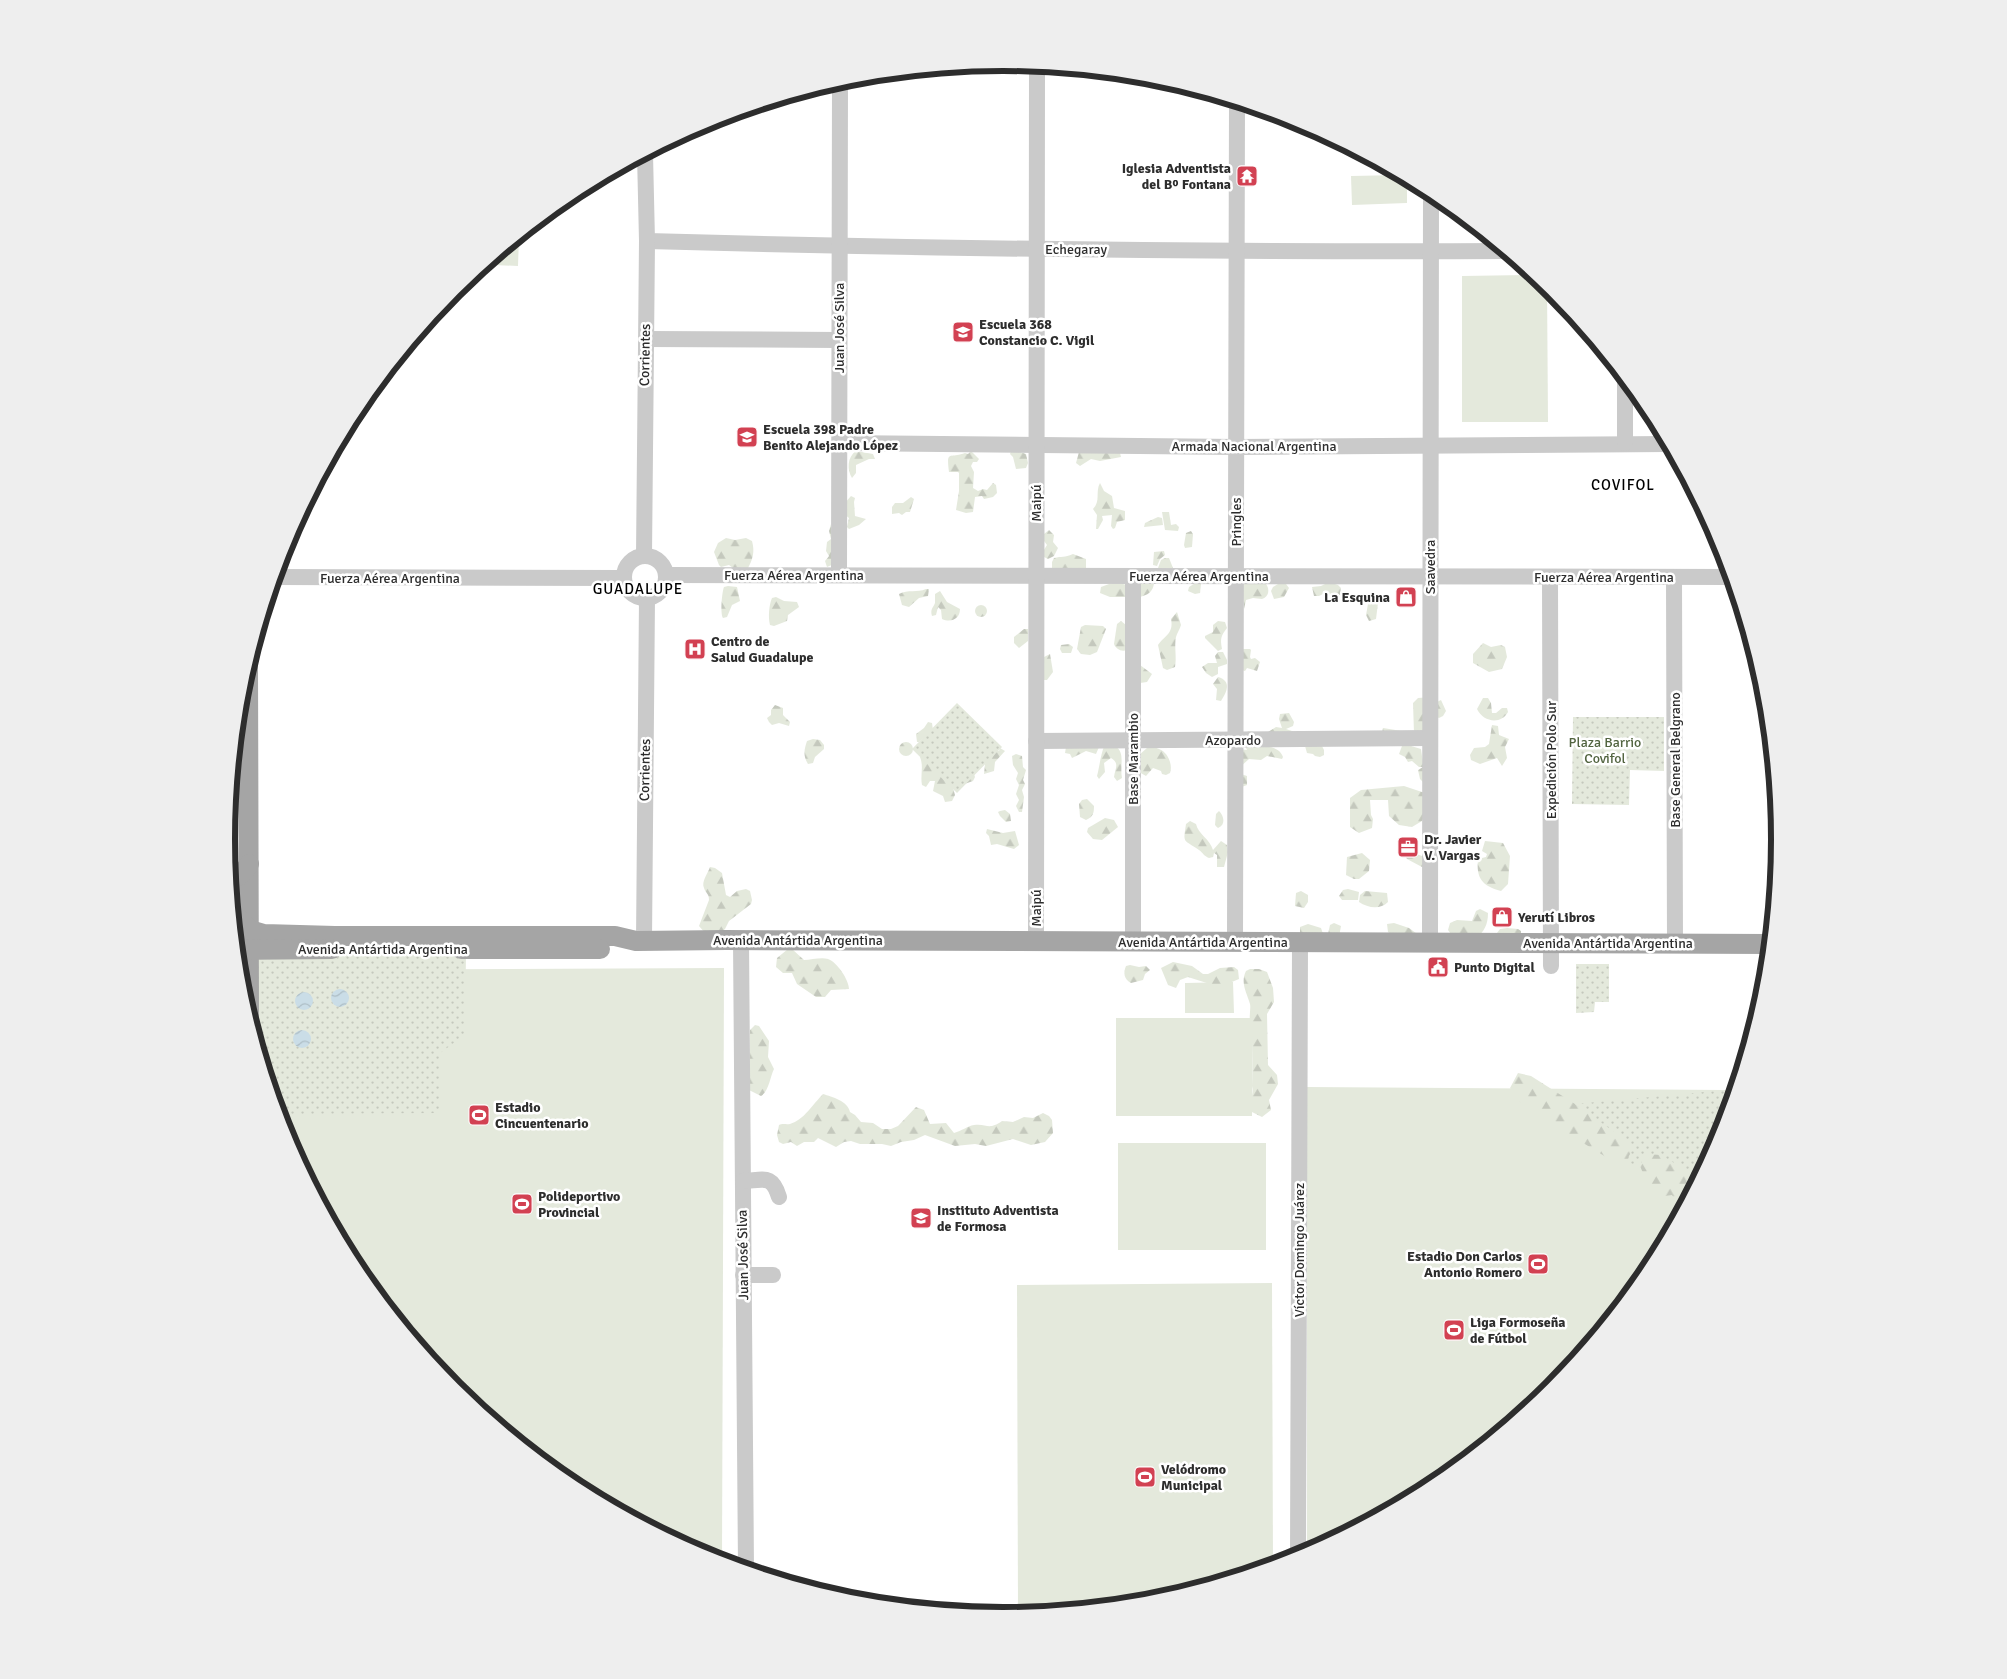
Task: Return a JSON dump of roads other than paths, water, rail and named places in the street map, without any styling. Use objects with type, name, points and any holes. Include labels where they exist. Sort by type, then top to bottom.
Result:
[{"type":"main road","points":[[245,954],[250,930],[248,701]]},
{"type":"main road","points":[[236,877],[244,872],[249,864]]},
{"type":"main road","points":[[240,920],[250,930]]},
{"type":"main road","name":"Avenida Antártida Argentina","points":[[250,930],[264,934],[334,936],[615,936],[640,941],[1764,944]]},
{"type":"main road","name":"Avenida Antártida Argentina","points":[[245,954],[388,948],[615,949],[640,941]]},
{"type":"street","name":"Maipú","points":[[1036,941],[1037,72]]},
{"type":"street","name":"Juan José Silva","points":[[839,576],[840,89]]},
{"type":"street","name":"Pringles","points":[[1235,942],[1238,108]]},
{"type":"street","name":"Corrientes","points":[[644,556],[647,241],[645,160]]},
{"type":"street","name":"Saavedra","points":[[1430,201],[1430,943]]},
{"type":"street","name":"Echegaray","points":[[647,241],[1037,249],[1497,251]]},
{"type":"street","points":[[646,339],[839,340]]},
{"type":"street","points":[[1625,389],[1625,443]]},
{"type":"street","name":"Armada Nacional Argentina","points":[[840,443],[1237,447],[1662,444]]},
{"type":"street","points":[[644,556],[652,557],[659,561],[666,575],[666,584],[662,591],[655,596],[647,598],[639,598],[631,593],[626,586],[624,578],[627,567],[634,560],[644,556]]},
{"type":"street","name":"Fuerza Aérea Argentina","points":[[666,575],[1725,577]]},
{"type":"street","name":"Base Marambio","points":[[1133,576],[1133,942]]},
{"type":"street","name":"Fuerza Aérea Argentina","points":[[282,577],[624,578]]},
{"type":"street","name":"Expedición Polo Sur","points":[[1550,577],[1551,966]]},
{"type":"street","name":"Base General Belgrano","points":[[1674,577],[1675,943]]},
{"type":"street","name":"Corrientes","points":[[640,941],[647,598]]},
{"type":"street","name":"Azopardo","points":[[1036,741],[1430,738]]},
{"type":"street","name":"Juan José Silva","points":[[741,940],[746,1563]]},
{"type":"street","name":"Víctor Domingo Juárez","points":[[1298,1549],[1300,942]]},
{"type":"street","points":[[742,1181],[768,1180],[775,1185],[779,1198]]},
{"type":"street","points":[[743,1275],[774,1275]]},
{"type":"water","points":[[340,989],[346,992],[349,998],[346,1004],[340,1007],[334,1004],[331,998],[334,992]]},
{"type":"water","points":[[304,992],[310,995],[313,1001],[310,1007],[304,1010],[298,1007],[295,1001],[298,995]]},
{"type":"water","points":[[302,1030],[308,1033],[311,1039],[308,1045],[302,1048],[296,1045],[293,1039],[296,1033]]},
{"type":"place","name":"Iglesia Adventista del Bº Fontana","points":[[1247,176]]},
{"type":"place","name":"Escuela 368 Constancio C. Vigil","points":[[963,332]]},
{"type":"place","name":"Escuela 398 Padre Benito Alejando López","points":[[747,437]]},
{"type":"place","name":"La Esquina","points":[[1406,597]]},
{"type":"place","name":"Centro de Salud Guadalupe","points":[[695,649]]},
{"type":"place","name":"Dr. Javier V. Vargas","points":[[1408,847]]},
{"type":"place","name":"Yerutí Libros","points":[[1502,917]]},
{"type":"place","name":"Punto Digital","points":[[1438,967]]},
{"type":"place","name":"Estadio Cincuentenario","points":[[479,1115]]},
{"type":"place","name":"Polideportivo Provincial","points":[[522,1204]]},
{"type":"place","name":"Instituto Adventista de Formosa","points":[[921,1218]]},
{"type":"place","name":"Estadio Don Carlos Antonio Romero","points":[[1538,1264]]},
{"type":"place","name":"Liga Formoseña de Fútbol","points":[[1454,1330]]},
{"type":"place","name":"Velódromo Municipal","points":[[1145,1477]]},
{"type":"district","name":"COVIFOL","points":[[1623,485]]},
{"type":"district","name":"GUADALUPE","points":[[638,589]]},
{"type":"park label","name":"Plaza Barrio Covifol","points":[[1605,750]]}]
